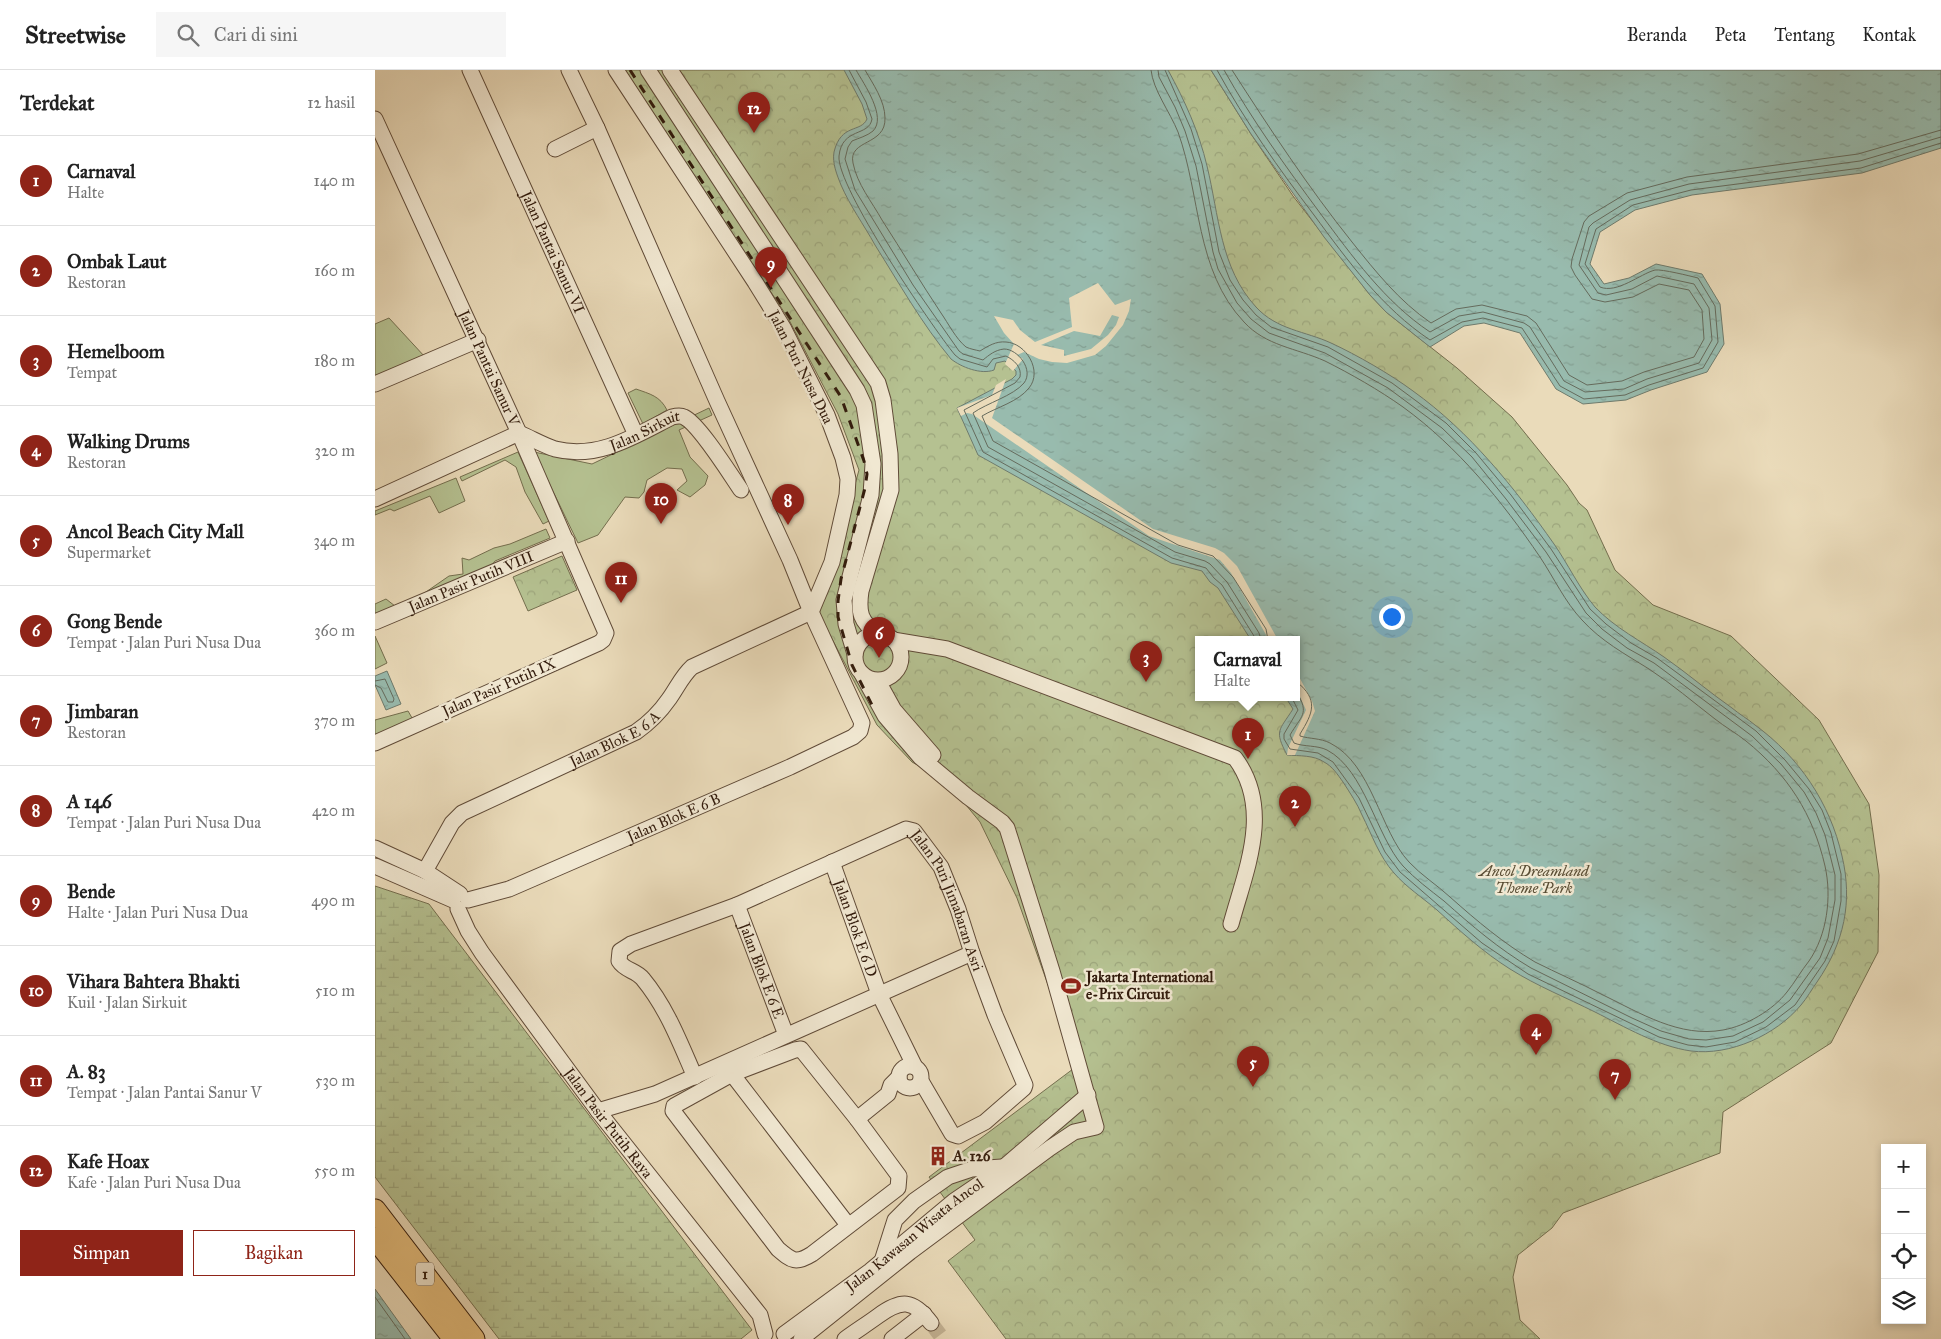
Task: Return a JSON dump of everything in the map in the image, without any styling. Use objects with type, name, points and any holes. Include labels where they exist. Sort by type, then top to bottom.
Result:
[{"type":"highway","name":"1","points":[[375,1210],[474,1339]]},
{"type":"highway","points":[[375,1214],[469,1339]]},
{"type":"highway","name":"1","points":[[375,1238],[454,1339]]},
{"type":"highway","points":[[375,1244],[449,1339]]},
{"type":"street","name":"Jalan Pantai Sanur VI","points":[[470,70],[636,435]]},
{"type":"street","points":[[569,70],[597,128],[717,401],[790,560],[811,612]]},
{"type":"street","name":"Jalan Puri Nusa Dua","points":[[616,70],[784,329],[827,415],[843,458],[848,479],[847,495],[832,562],[811,612]]},
{"type":"street","points":[[648,70],[857,390],[864,405],[873,480],[871,495],[844,600],[846,624],[855,654],[855,662],[885,716],[919,757],[1002,822],[1007,828],[1088,1095]]},
{"type":"street","points":[[670,70],[817,294],[878,383],[883,400],[891,468],[891,490],[861,591],[859,605],[861,617],[868,628],[886,636],[897,646],[900,665],[895,674],[878,681],[862,674]]},
{"type":"street","name":"Jalan Pantai Sanur V","points":[[375,119],[478,340],[567,541],[599,620]]},
{"type":"street","points":[[555,149],[597,128]]},
{"type":"street","points":[[801,304],[817,294]]},
{"type":"street","points":[[375,384],[478,340]]},
{"type":"street","name":"Jalan Sirkuit","points":[[519,433],[554,448],[578,452],[596,451],[611,447],[672,417],[684,417],[710,446],[741,490]]},
{"type":"street","points":[[375,499],[519,433]]},
{"type":"street","name":"Jalan Pasir Putih VIII","points":[[375,622],[567,541]]},
{"type":"street","name":"Jalan Blok E 6 B","points":[[460,901],[509,889],[853,737],[860,731],[862,722],[811,612]]},
{"type":"street","name":"Jalan Blok E 6 A","points":[[425,872],[452,823],[462,813],[635,732],[651,721],[670,698],[684,674],[692,667],[811,612]]},
{"type":"street","name":"Jalan Pasir Putih IX","points":[[375,743],[599,643],[603,640],[606,633],[599,620]]},
{"type":"street","points":[[855,654],[863,640],[878,634]]},
{"type":"street","points":[[897,646],[947,649],[1235,758],[1244,770],[1252,788],[1255,826],[1251,852],[1227,924]]},
{"type":"street","points":[[878,681],[893,710],[925,748],[972,791],[990,813]]},
{"type":"street","name":"Jalan Puri Jimabaran Asri","points":[[695,1077],[664,1008],[637,973],[626,969],[619,961],[620,951],[631,944],[737,905],[902,830],[914,831],[941,867],[959,909],[972,953],[995,1015],[1025,1084],[1024,1088],[985,1122],[961,1136],[952,1134],[921,1081]]},
{"type":"street","points":[[375,848],[425,872],[460,901]]},
{"type":"street","name":"Jalan Blok E 6 D","points":[[832,862],[879,994],[915,1067]]},
{"type":"street","points":[[375,866],[460,901]]},
{"type":"street","name":"Jalan Pasir Putih Raya","points":[[460,901],[468,931],[482,953],[598,1111],[760,1315],[762,1336]]},
{"type":"street","name":"Jalan Blok E 6 E","points":[[737,905],[786,1035]]},
{"type":"street","points":[[598,1111],[655,1094],[972,953]]},
{"type":"street","points":[[801,1049],[857,1119],[899,1176],[898,1188],[802,1261],[796,1261],[787,1257],[778,1249],[675,1114],[674,1106],[732,1074],[801,1049]]},
{"type":"street","points":[[857,1119],[887,1094],[891,1084],[902,1082],[913,1088],[921,1081],[921,1073],[911,1066],[902,1069],[902,1082]]},
{"type":"street","points":[[732,1074],[848,1225]]},
{"type":"street","name":"Jalan Kawasan Wisata Ancol","points":[[787,1337],[883,1261],[954,1201],[1004,1167],[1088,1095],[1096,1127],[1073,1132],[1050,1148],[910,1252],[801,1339]]},
{"type":"street","points":[[1042,1135],[1050,1148]]},
{"type":"street","points":[[883,1261],[895,1220],[914,1201],[948,1177],[960,1172],[972,1169],[1004,1167]]},
{"type":"street","points":[[845,1339],[896,1304],[913,1305],[927,1318],[892,1339]]},
{"type":"street","points":[[762,1336],[775,1332],[787,1337]]},
{"type":"green space","name":"Ancol Dreamland Theme Park","points":[[625,70],[1211,70],[1293,196],[1370,295],[1386,312],[1457,368],[1512,417],[1567,485],[1579,503],[1587,510],[1615,570],[1653,605],[1731,636],[1819,720],[1869,804],[1879,875],[1878,952],[1831,1043],[1723,1112],[1720,1153],[1563,1213],[1552,1228],[1518,1255],[1513,1277],[1520,1320],[1540,1339],[1006,1339],[948,1261],[975,1240],[929,1177],[1077,1066],[1017,898],[980,822],[947,782],[912,762],[877,725],[819,614],[859,470],[838,414],[788,318]]},
{"type":"green space","points":[[389,318],[425,357],[375,377],[375,324]]},
{"type":"green space","points":[[636,389],[658,399],[667,410],[643,424],[628,393]]},
{"type":"green space","points":[[709,408],[712,415],[679,430],[690,457],[708,476],[705,485],[690,497],[677,490],[687,481],[682,469],[667,468],[647,480],[644,492],[639,498],[625,497],[598,535],[578,543],[534,452],[592,464]]},
{"type":"green space","points":[[518,452],[549,521],[543,524],[525,492],[516,467],[505,460],[462,481],[460,477]]},
{"type":"green space","points":[[456,478],[465,501],[439,513],[430,496],[394,511],[390,509],[375,515],[375,511]]},
{"type":"green space","points":[[546,529],[550,538],[495,561],[489,569],[375,618],[375,604],[386,599],[395,606],[423,594],[449,576],[463,574],[462,558],[469,560],[494,548],[510,544]]},
{"type":"green space","points":[[562,556],[577,590],[528,611],[513,577]]},
{"type":"green space","points":[[375,636],[387,663],[375,669]]},
{"type":"green space","points":[[408,711],[415,723],[375,742],[375,720]]},
{"type":"green space","points":[[375,886],[429,904],[752,1330],[741,1339],[499,1339],[375,1177]]},
{"type":"water","points":[[844,70],[1168,70],[1186,105],[1200,141],[1228,258],[1244,292],[1256,307],[1273,321],[1331,343],[1362,359],[1404,385],[1434,407],[1472,442],[1507,481],[1554,544],[1584,592],[1603,615],[1673,663],[1771,738],[1799,767],[1811,783],[1830,818],[1837,836],[1845,873],[1846,906],[1844,922],[1834,952],[1801,1005],[1791,1016],[1765,1034],[1736,1047],[1706,1052],[1678,1049],[1666,1045],[1630,1030],[1510,969],[1490,956],[1409,888],[1384,860],[1356,802],[1335,771],[1316,758],[1287,755],[1283,747],[1279,735],[1280,731],[1293,709],[1288,701],[1300,701],[1300,636],[1248,636],[1218,588],[1210,582],[1202,571],[1171,563],[978,455],[957,408],[1012,379],[1016,375],[1016,371],[1005,361],[996,363],[994,370],[983,372],[960,365],[951,359],[911,303],[853,208],[837,173],[834,152],[841,137],[860,126],[867,119],[862,104]]},
{"type":"water","points":[[1211,70],[1941,70],[1941,148],[1862,173],[1692,195],[1635,210],[1600,232],[1590,264],[1604,284],[1629,278],[1656,264],[1702,274],[1720,304],[1724,344],[1707,372],[1626,400],[1583,404],[1556,389],[1520,333],[1484,323],[1464,326],[1430,347],[1386,312],[1370,295],[1324,237],[1251,134]]},
{"type":"water","points":[[387,671],[401,704],[386,710],[375,685],[375,676]]},
{"type":"water","points":[[375,1289],[411,1339],[375,1339]]},
{"type":"pier","points":[[1098,283],[1115,305],[1131,299],[1129,311],[1123,325],[1106,346],[1095,355],[1067,363],[1039,359],[1024,352],[1017,355],[1023,359],[1013,371],[1005,364],[1014,344],[1004,333],[994,316],[1013,320],[1020,330],[1035,342],[1072,327],[1069,298]],"holes":[[[1112,315],[1119,317],[1116,325],[1108,335],[1091,349],[1064,356],[1064,350],[1041,345],[1074,331],[1100,336]]]},
{"type":"pier","points":[[1006,379],[992,418],[1153,529],[1215,548],[1224,553],[1237,566],[1276,636],[1267,636],[1231,573],[1220,560],[1149,536],[972,414],[967,413],[961,416],[957,408],[992,395],[996,385]]},
{"type":"pier","points":[[1300,679],[1315,711],[1295,755],[1287,755],[1288,748],[1306,710],[1300,697]]},
{"type":"tunnel","points":[[931,1323],[943,1339]]},
{"type":"railway","points":[[630,70],[841,397],[867,474],[841,579],[838,617],[852,665],[875,711]]},
{"type":"place","name":"Kafe Hoax","points":[[754,133]]},
{"type":"place","name":"Bende","points":[[771,288]]},
{"type":"place","name":"Vihara Bahtera Bhakti","points":[[661,524]]},
{"type":"place","name":"A 146","points":[[788,525]]},
{"type":"place","name":"A. 83","points":[[621,603]]},
{"type":"place","name":"Gong Bende","points":[[879,658]]},
{"type":"place","name":"Hemelboom","points":[[1146,682]]},
{"type":"place","name":"Carnaval","points":[[1248,759]]},
{"type":"place","name":"Ombak Laut","points":[[1295,827]]},
{"type":"place","name":"Jakarta International e-Prix Circuit","points":[[1071,986]]},
{"type":"place","name":"Walking Drums","points":[[1536,1055]]},
{"type":"place","name":"Ancol Beach City Mall","points":[[1253,1087]]},
{"type":"place","name":"Jimbaran","points":[[1615,1100]]},
{"type":"place","name":"A. 126","points":[[938,1156]]}]
